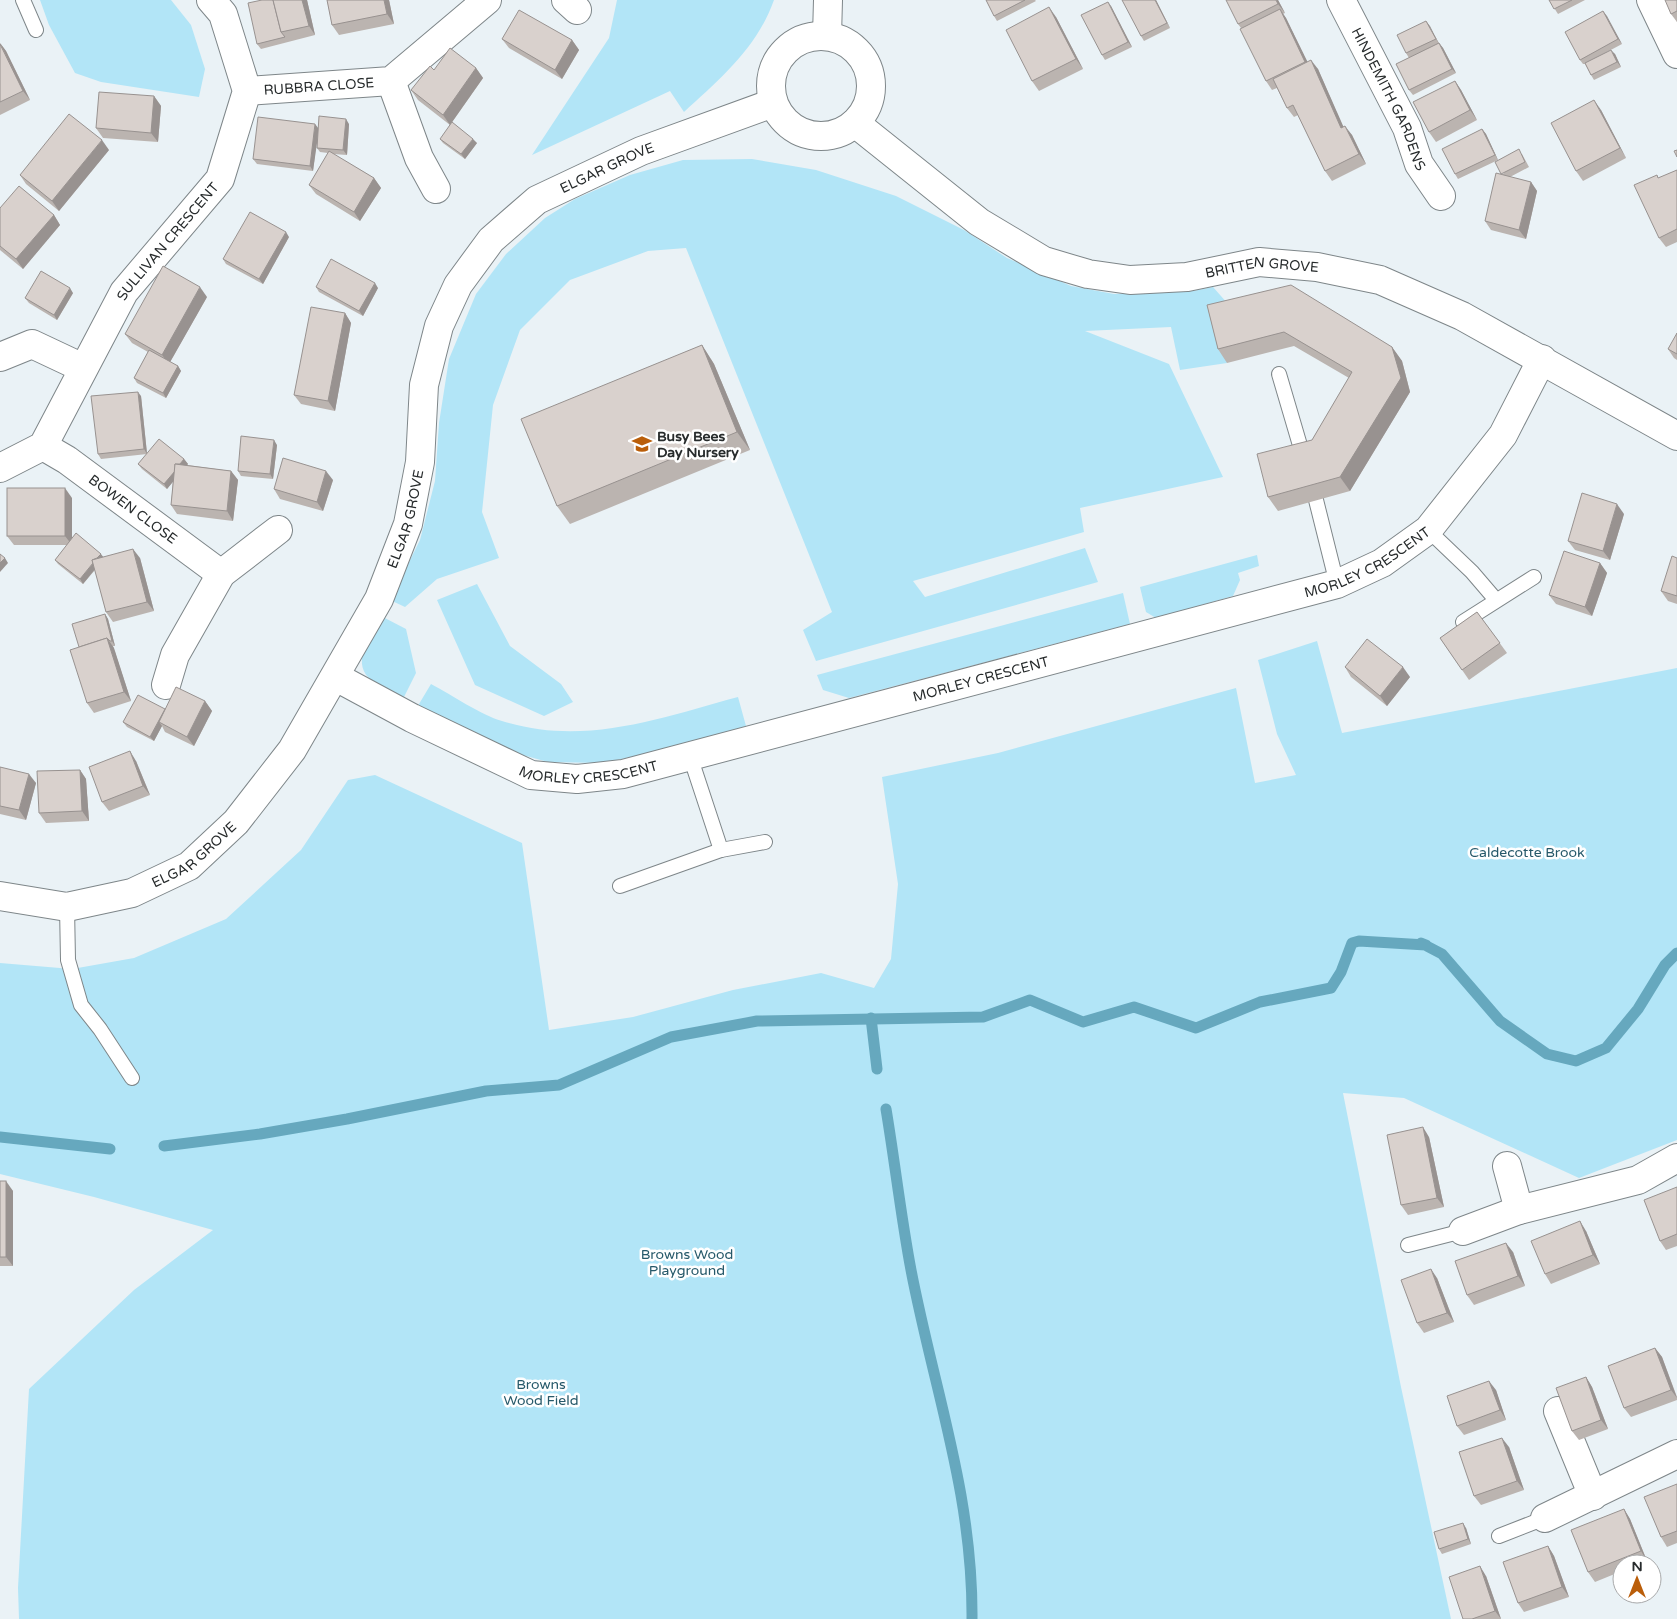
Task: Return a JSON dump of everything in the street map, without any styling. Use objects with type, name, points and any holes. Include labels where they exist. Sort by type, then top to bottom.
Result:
[{"type":"street","points":[[211,0],[223,14],[247,91]]},
{"type":"street","name":"RUBBRA CLOSE","points":[[247,91],[391,81],[487,0]]},
{"type":"street","points":[[827,36],[828,0]]},
{"type":"street","name":"HINDEMITH GARDENS","points":[[1342,0],[1407,128],[1418,164],[1441,196]]},
{"type":"street","points":[[1651,0],[1677,54]]},
{"type":"street","points":[[810,36],[827,36],[843,41],[856,50],[866,63],[871,78],[871,94],[865,110],[856,122],[842,132],[826,136],[809,135],[794,128],[781,117],[773,103],[770,86],[773,69],[781,54],[794,43],[810,36]]},
{"type":"street","name":"RUBBRA CLOSE","points":[[391,81],[419,158],[436,190]]},
{"type":"street","name":"SULLIVAN CRESCENT","points":[[43,446],[124,292],[220,179],[247,91]]},
{"type":"street","name":"ELGAR GROVE","points":[[0,896],[67,907],[132,893],[189,866],[236,822],[292,750],[336,678],[380,599],[408,524],[420,462],[424,385],[439,326],[458,285],[491,240],[537,200],[641,151],[773,103]]},
{"type":"street","name":"BRITTEN GROVE","points":[[856,122],[979,222],[1044,261],[1088,274],[1130,280],[1187,277],[1259,262],[1317,267],[1380,280],[1462,316],[1677,436]]},
{"type":"street","points":[[0,357],[32,344],[83,368]]},
{"type":"street","name":"MORLEY CRESCENT","points":[[336,678],[412,718],[531,775],[577,778],[623,774],[1337,584],[1382,563],[1428,530],[1503,435],[1542,359]]},
{"type":"street","points":[[0,468],[43,446]]},
{"type":"street","name":"BOWEN CLOSE","points":[[43,446],[67,460],[221,574]]},
{"type":"street","points":[[166,685],[175,655],[221,574],[278,530]]},
{"type":"street","points":[[1463,1231],[1518,1210],[1638,1180],[1677,1158]]},
{"type":"street","points":[[1507,1166],[1518,1210]]},
{"type":"street","points":[[1558,1411],[1593,1496]]},
{"type":"street","points":[[1545,1518],[1677,1454]]},
{"type":"lane","points":[[23,0],[36,30]]},
{"type":"lane","points":[[1279,374],[1304,459]]},
{"type":"lane","points":[[1316,500],[1337,584]]},
{"type":"lane","points":[[1428,530],[1472,572],[1496,600]]},
{"type":"lane","points":[[1454,628],[1534,577]]},
{"type":"lane","points":[[690,756],[721,850]]},
{"type":"lane","points":[[620,886],[721,850],[765,842]]},
{"type":"lane","points":[[67,907],[68,960],[81,1005],[100,1029],[132,1078]]},
{"type":"lane","points":[[1408,1245],[1463,1231]]},
{"type":"lane","points":[[1499,1536],[1545,1518]]},
{"type":"green space","points":[[40,0],[171,0],[191,25],[205,69],[199,97],[101,82],[75,73],[49,25]]},
{"type":"green space","points":[[617,0],[774,0],[767,17],[748,48],[724,75],[684,112],[670,91],[532,155],[609,38]]},
{"type":"green space","points":[[752,159],[816,170],[896,196],[964,230],[1007,258],[1071,286],[1114,294],[1193,291],[1213,287],[1236,313],[1217,319],[1227,363],[1180,370],[1171,327],[1085,331],[1169,364],[1223,477],[1080,508],[1084,532],[913,581],[925,597],[1085,548],[1098,582],[816,661],[803,630],[832,612],[686,248],[648,251],[570,280],[520,330],[493,405],[482,512],[499,558],[437,579],[405,607],[390,600],[420,540],[435,481],[439,423],[449,359],[476,294],[506,254],[545,218],[575,199],[630,175],[683,160]]},
{"type":"green space","points":[[1257,555],[1259,566],[1238,573],[1240,580],[1233,596],[1156,618],[1146,612],[1140,587]]},
{"type":"green space","points":[[477,584],[510,646],[561,684],[573,702],[544,716],[475,685],[437,600]]},
{"type":"green space","points":[[1123,593],[1130,624],[849,698],[823,690],[817,675]]},
{"type":"green space","points":[[381,616],[406,629],[416,673],[402,701],[369,678],[364,671],[362,663],[365,647]]},
{"type":"green space","points":[[1317,641],[1342,733],[1677,668],[1677,1140],[1579,1178],[1404,1098],[1343,1093],[1401,1387],[1451,1619],[19,1619],[18,1588],[29,1389],[134,1290],[213,1230],[94,1197],[0,1174],[0,963],[72,969],[134,958],[226,919],[301,850],[348,780],[375,775],[522,843],[549,1030],[633,1017],[733,990],[821,973],[874,988],[891,959],[898,884],[882,777],[998,753],[1236,688],[1255,783],[1296,775],[1277,734],[1258,660]]},
{"type":"green space","points":[[431,684],[476,710],[494,718],[532,728],[562,731],[622,727],[738,697],[746,726],[685,745],[603,763],[548,762],[494,747],[416,709]]},
{"type":"building","points":[[273,0],[281,32],[285,37],[257,44],[248,3]]},
{"type":"building","points":[[273,0],[302,0],[309,26],[281,32]]},
{"type":"building","points":[[327,0],[384,0],[387,14],[332,25]]},
{"type":"building","points":[[986,0],[1025,0],[994,16]]},
{"type":"building","points":[[1122,0],[1155,0],[1167,23],[1141,36]]},
{"type":"building","points":[[1226,0],[1276,0],[1278,4],[1238,24]]},
{"type":"building","points":[[1549,0],[1572,0],[1554,9]]},
{"type":"building","points":[[1665,0],[1677,0],[1677,11],[1671,14]]},
{"type":"building","points":[[1108,2],[1128,42],[1102,55],[1081,15]]},
{"type":"building","points":[[1049,7],[1076,59],[1032,81],[1006,30]]},
{"type":"building","points":[[1280,9],[1305,62],[1266,81],[1240,29]]},
{"type":"building","points":[[519,10],[572,40],[555,70],[502,39]]},
{"type":"building","points":[[1603,11],[1618,39],[1580,60],[1565,32]]},
{"type":"building","points":[[1426,21],[1436,39],[1406,53],[1397,35]]},
{"type":"building","points":[[1439,43],[1452,69],[1409,90],[1396,64]]},
{"type":"building","points":[[0,44],[23,91],[0,102]]},
{"type":"building","points":[[450,48],[476,68],[443,115],[411,90],[430,66],[434,70]]},
{"type":"building","points":[[1611,50],[1617,62],[1591,75],[1585,63]]},
{"type":"building","points":[[1311,60],[1341,128],[1345,126],[1359,154],[1325,171],[1293,105],[1287,108],[1273,79]]},
{"type":"building","points":[[1455,81],[1470,110],[1429,132],[1413,102]]},
{"type":"building","points":[[99,92],[154,96],[151,133],[96,128]]},
{"type":"building","points":[[1594,100],[1620,148],[1576,171],[1551,123]]},
{"type":"building","points":[[69,114],[102,140],[52,201],[20,175]]},
{"type":"building","points":[[319,116],[346,119],[343,150],[317,148]]},
{"type":"building","points":[[258,117],[315,124],[310,166],[253,159]]},
{"type":"building","points":[[452,122],[473,139],[461,154],[440,139]]},
{"type":"building","points":[[1482,129],[1495,155],[1455,174],[1442,149]]},
{"type":"building","points":[[1519,149],[1525,162],[1501,174],[1495,162]]},
{"type":"building","points":[[329,151],[374,178],[354,212],[309,185]]},
{"type":"building","points":[[1677,170],[1677,229],[1659,238],[1634,185],[1657,175],[1658,178]]},
{"type":"building","points":[[1496,173],[1531,182],[1519,230],[1485,221]]},
{"type":"building","points":[[19,186],[54,215],[16,259],[0,246],[0,208]]},
{"type":"building","points":[[250,212],[286,232],[259,279],[223,259]]},
{"type":"building","points":[[331,259],[375,283],[359,311],[316,287]]},
{"type":"building","points":[[163,266],[200,287],[162,355],[125,334]]},
{"type":"building","points":[[41,271],[70,288],[54,315],[25,298]]},
{"type":"building","points":[[1291,285],[1392,347],[1401,378],[1340,477],[1268,497],[1257,454],[1312,440],[1352,372],[1284,332],[1218,349],[1207,305]]},
{"type":"building","points":[[311,307],[345,313],[328,401],[294,395]]},
{"type":"building","points":[[1677,333],[1677,354],[1668,349]]},
{"type":"building","name":"Busy Bees Day Nursery","points":[[702,345],[737,432],[557,506],[521,419]]},
{"type":"building","points":[[149,350],[178,366],[163,393],[134,378]]},
{"type":"building","points":[[138,392],[144,449],[98,454],[91,396]]},
{"type":"building","points":[[241,436],[274,440],[270,474],[238,471]]},
{"type":"building","points":[[159,439],[184,459],[180,464],[175,464],[175,471],[164,484],[138,464]]},
{"type":"building","points":[[283,458],[326,471],[317,502],[274,489]]},
{"type":"building","points":[[175,464],[231,471],[227,511],[171,505]]},
{"type":"building","points":[[7,488],[65,488],[65,536],[7,536]]},
{"type":"building","points":[[1582,493],[1617,504],[1603,551],[1568,541]]},
{"type":"building","points":[[76,533],[101,554],[92,560],[93,563],[80,579],[55,560]]},
{"type":"building","points":[[133,549],[147,602],[106,612],[92,560]]},
{"type":"building","points":[[1564,551],[1600,563],[1585,607],[1549,595]]},
{"type":"building","points":[[0,554],[5,558],[0,563]]},
{"type":"building","points":[[1672,556],[1677,558],[1677,596],[1661,591]]},
{"type":"building","points":[[1477,612],[1500,643],[1462,670],[1440,638]]},
{"type":"building","points":[[105,614],[112,641],[107,638],[79,647],[72,624]]},
{"type":"building","points":[[107,638],[124,692],[87,703],[70,650]]},
{"type":"building","points":[[1367,639],[1403,667],[1380,696],[1345,667]]},
{"type":"building","points":[[176,687],[205,701],[187,737],[159,722]]},
{"type":"building","points":[[138,695],[165,709],[150,737],[123,722]]},
{"type":"building","points":[[130,751],[143,786],[102,802],[89,767]]},
{"type":"building","points":[[0,767],[29,774],[19,810],[0,806]]},
{"type":"building","points":[[80,770],[82,811],[39,813],[37,771]]},
{"type":"building","points":[[1423,1127],[1437,1198],[1401,1205],[1387,1135]]},
{"type":"building","points":[[0,1181],[6,1181],[6,1257],[0,1257]]},
{"type":"building","points":[[1677,1187],[1677,1234],[1660,1241],[1644,1200]]},
{"type":"building","points":[[1580,1221],[1593,1255],[1545,1274],[1531,1241]]},
{"type":"building","points":[[1506,1243],[1518,1276],[1467,1295],[1455,1261]]},
{"type":"building","points":[[1431,1269],[1447,1313],[1417,1323],[1401,1280]]},
{"type":"building","points":[[1655,1348],[1671,1390],[1624,1408],[1608,1366]]},
{"type":"building","points":[[1586,1377],[1601,1420],[1572,1431],[1556,1388]]},
{"type":"building","points":[[1489,1381],[1500,1410],[1457,1426],[1447,1396]]},
{"type":"building","points":[[1502,1438],[1517,1481],[1474,1496],[1459,1452]]},
{"type":"building","points":[[1677,1484],[1677,1531],[1661,1537],[1644,1497]]},
{"type":"building","points":[[1624,1509],[1641,1551],[1633,1554],[1612,1554],[1612,1562],[1588,1572],[1571,1530]]},
{"type":"building","points":[[1463,1523],[1468,1539],[1439,1549],[1434,1532]]},
{"type":"building","points":[[1548,1546],[1562,1587],[1518,1603],[1503,1562]]},
{"type":"building","points":[[1480,1566],[1495,1611],[1472,1619],[1463,1619],[1449,1577]]},
{"type":"waterway","points":[[164,1146],[260,1134],[347,1119],[486,1091],[559,1085],[671,1037],[757,1021],[983,1017],[1030,1000],[1083,1022],[1134,1007],[1196,1028],[1260,1002],[1331,988],[1341,972],[1352,943],[1359,941],[1426,945],[1421,943],[1442,954],[1500,1021],[1547,1054],[1576,1061],[1606,1048],[1638,1009],[1665,965],[1677,953]]},
{"type":"waterway","points":[[871,1018],[877,1069]]},
{"type":"waterway","points":[[886,1109],[911,1270],[959,1485],[971,1573],[972,1619]]},
{"type":"waterway","points":[[0,1137],[110,1149]]},
{"type":"place","name":"Busy Bees Day Nursery","points":[[642,444]]},
{"type":"park label","name":"Caldecotte Brook","points":[[1527,852]]},
{"type":"park label","name":"Browns Wood Playground","points":[[687,1262]]},
{"type":"park label","name":"Browns Wood Field","points":[[541,1392]]}]
